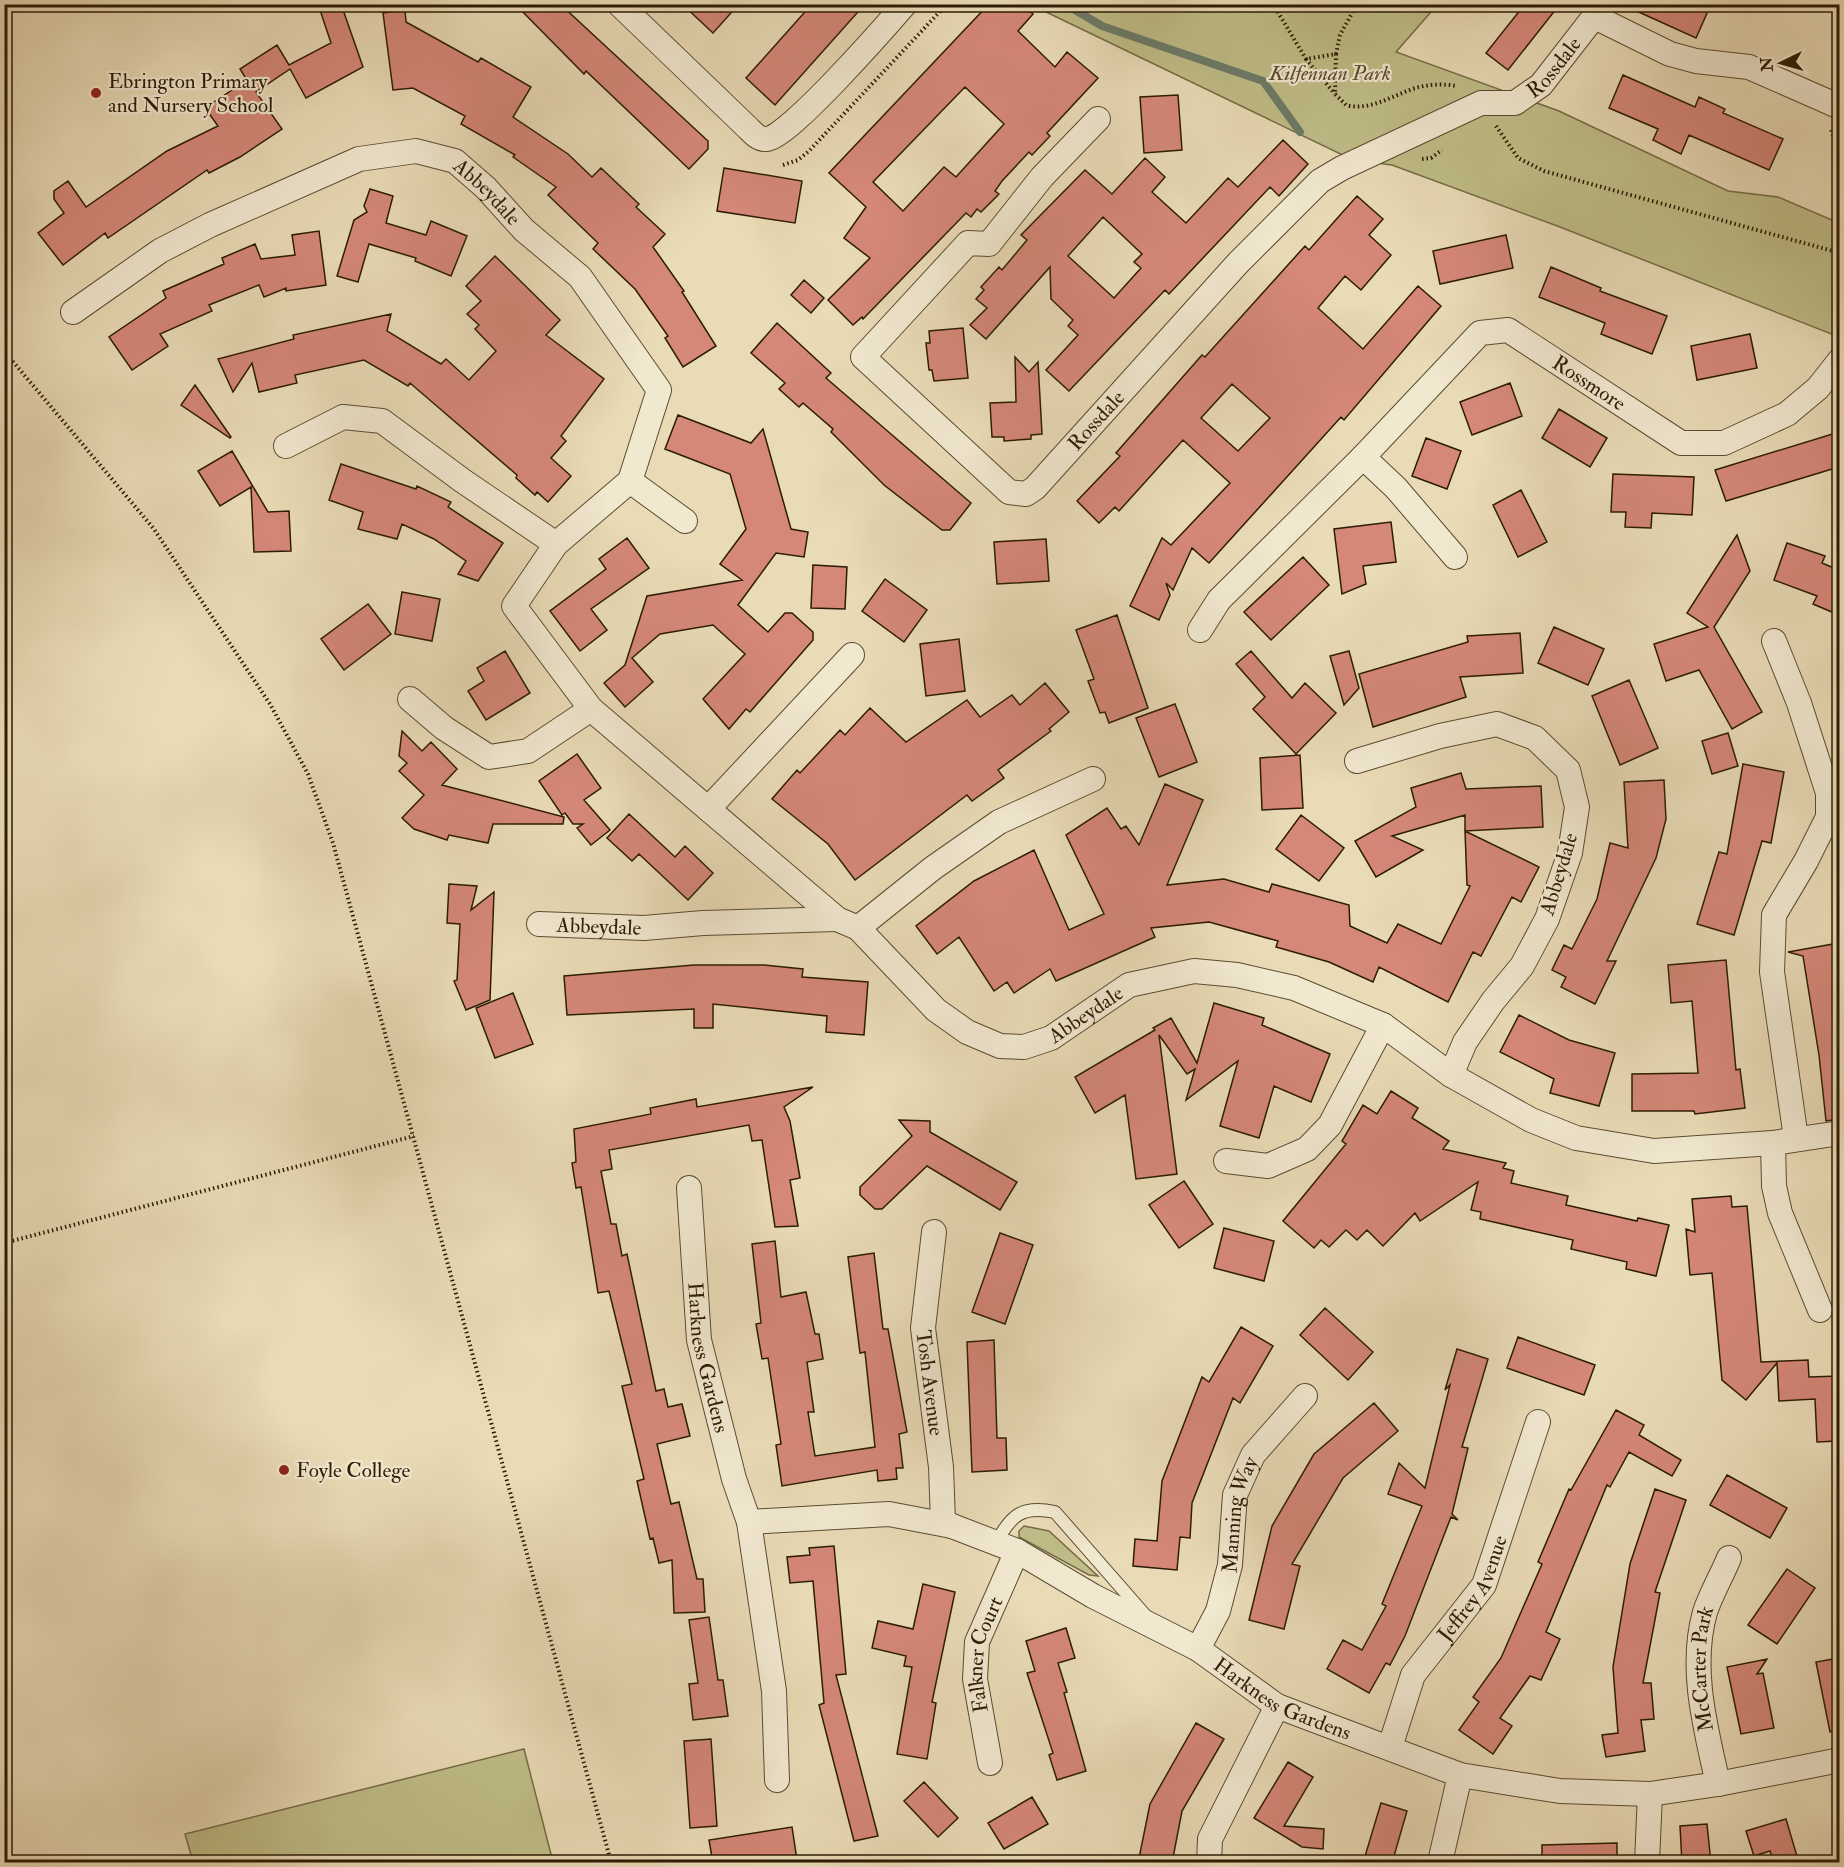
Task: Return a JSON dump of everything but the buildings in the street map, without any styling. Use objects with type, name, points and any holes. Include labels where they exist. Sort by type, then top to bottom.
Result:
[{"type":"street","points":[[620,4],[714,92],[747,128],[760,139],[767,140],[784,130],[832,85],[905,4]]},
{"type":"street","name":"Rossdale","points":[[1098,119],[1042,177],[988,244],[968,243],[863,357],[1009,492],[1026,494],[1035,488],[1238,263],[1320,181],[1342,168],[1481,103],[1515,103],[1541,85],[1600,11],[1670,54],[1696,61],[1749,67],[1839,107]]},
{"type":"street","name":"Abbeydale","points":[[73,312],[160,250],[210,225],[359,159],[416,151],[455,161],[486,188],[524,230],[580,277],[659,390],[630,481],[556,544],[514,606],[591,709],[848,924],[936,1010],[967,1032],[1000,1046],[1024,1047],[1051,1038],[1129,985],[1194,971],[1237,975],[1294,988],[1383,1025],[1451,1075],[1531,1120],[1576,1138],[1654,1151],[1784,1141],[1839,1133]]},
{"type":"street","name":"Rossmore","points":[[1200,630],[1219,600],[1363,457],[1480,333],[1508,330],[1681,443],[1724,443],[1787,414],[1818,388],[1839,360]]},
{"type":"street","points":[[286,446],[343,417],[382,421],[463,481],[556,544]]},
{"type":"street","points":[[1363,457],[1396,488],[1455,557]]},
{"type":"street","points":[[630,481],[685,521]]},
{"type":"street","points":[[1774,641],[1799,703],[1828,793],[1828,817],[1806,861],[1774,915],[1772,972],[1784,1141],[1774,1186],[1780,1213],[1820,1310]]},
{"type":"street","points":[[708,808],[852,655]]},
{"type":"street","points":[[410,699],[444,728],[489,757],[528,751],[591,709]]},
{"type":"street","name":"Abbeydale","points":[[1357,761],[1440,736],[1497,724],[1535,738],[1568,770],[1577,807],[1570,853],[1547,919],[1522,966],[1492,1001],[1465,1042],[1451,1075]]},
{"type":"street","points":[[848,924],[999,822],[1093,779]]},
{"type":"street","name":"Abbeydale","points":[[539,924],[644,928],[703,923],[848,924]]},
{"type":"street","points":[[1226,1161],[1268,1166],[1307,1149],[1330,1125],[1383,1025]]},
{"type":"street","name":"Harkness Gardens","points":[[689,1188],[699,1340],[734,1479],[749,1522],[774,1691],[777,1780]]},
{"type":"street","name":"Tosh Avenue","points":[[934,1232],[923,1328],[941,1467],[943,1522],[952,1526]]},
{"type":"street","name":"Manning Way","points":[[1198,1649],[1218,1611],[1230,1565],[1235,1495],[1253,1455],[1305,1396]]},
{"type":"street","name":"Jeffrey Avenue","points":[[1390,1747],[1413,1675],[1485,1585],[1538,1422]]},
{"type":"street","name":"Harkness Gardens","points":[[749,1522],[889,1514],[952,1526],[1006,1547],[1093,1596],[1198,1649],[1277,1706],[1460,1775],[1560,1791],[1650,1794],[1718,1784],[1839,1760]]},
{"type":"street","name":"Falkner Court","points":[[990,1763],[975,1679],[977,1642],[1006,1547]]},
{"type":"street","name":"McCarter Park","points":[[1718,1784],[1702,1712],[1699,1662],[1705,1612],[1730,1557]]},
{"type":"street","points":[[1209,1863],[1210,1839],[1277,1706]]},
{"type":"street","points":[[1440,1863],[1460,1775]]},
{"type":"street","points":[[1647,1863],[1650,1794]]},
{"type":"lane","points":[[1006,1547],[1015,1515],[1029,1510],[1055,1512],[1156,1627]]},
{"type":"path","points":[[783,165],[798,160],[809,151],[947,4]]},
{"type":"path","points":[[1273,4],[1306,59],[1346,105],[1354,108],[1419,87],[1442,84],[1473,91],[1518,158],[1544,171],[1839,253]]},
{"type":"path","points":[[1335,94],[1336,54],[1340,35],[1357,4]]},
{"type":"path","points":[[1306,59],[1336,54]]},
{"type":"path","points":[[1418,160],[1431,158],[1446,146]]},
{"type":"path","points":[[4,351],[154,529],[270,704],[308,774],[333,843],[611,1863]]},
{"type":"path","points":[[4,1243],[414,1136]]},
{"type":"green space","name":"Kilfennan Park","points":[[1036,5],[1437,5],[1396,52],[1559,111],[1728,191],[1778,197],[1839,223],[1839,337],[1560,227],[1392,165],[1353,160],[1042,10]]},
{"type":"green space","points":[[1024,1526],[1049,1531],[1098,1576],[1089,1575],[1019,1537],[1019,1531]]},
{"type":"green space","points":[[524,1749],[553,1862],[193,1862],[185,1834]]},
{"type":"waterway","points":[[1065,4],[1102,26],[1263,81],[1300,132]]},
{"type":"place","name":"Ebrington Primary and Nursery School","points":[[96,93]]},
{"type":"place","name":"Foyle College","points":[[284,1470]]}]
